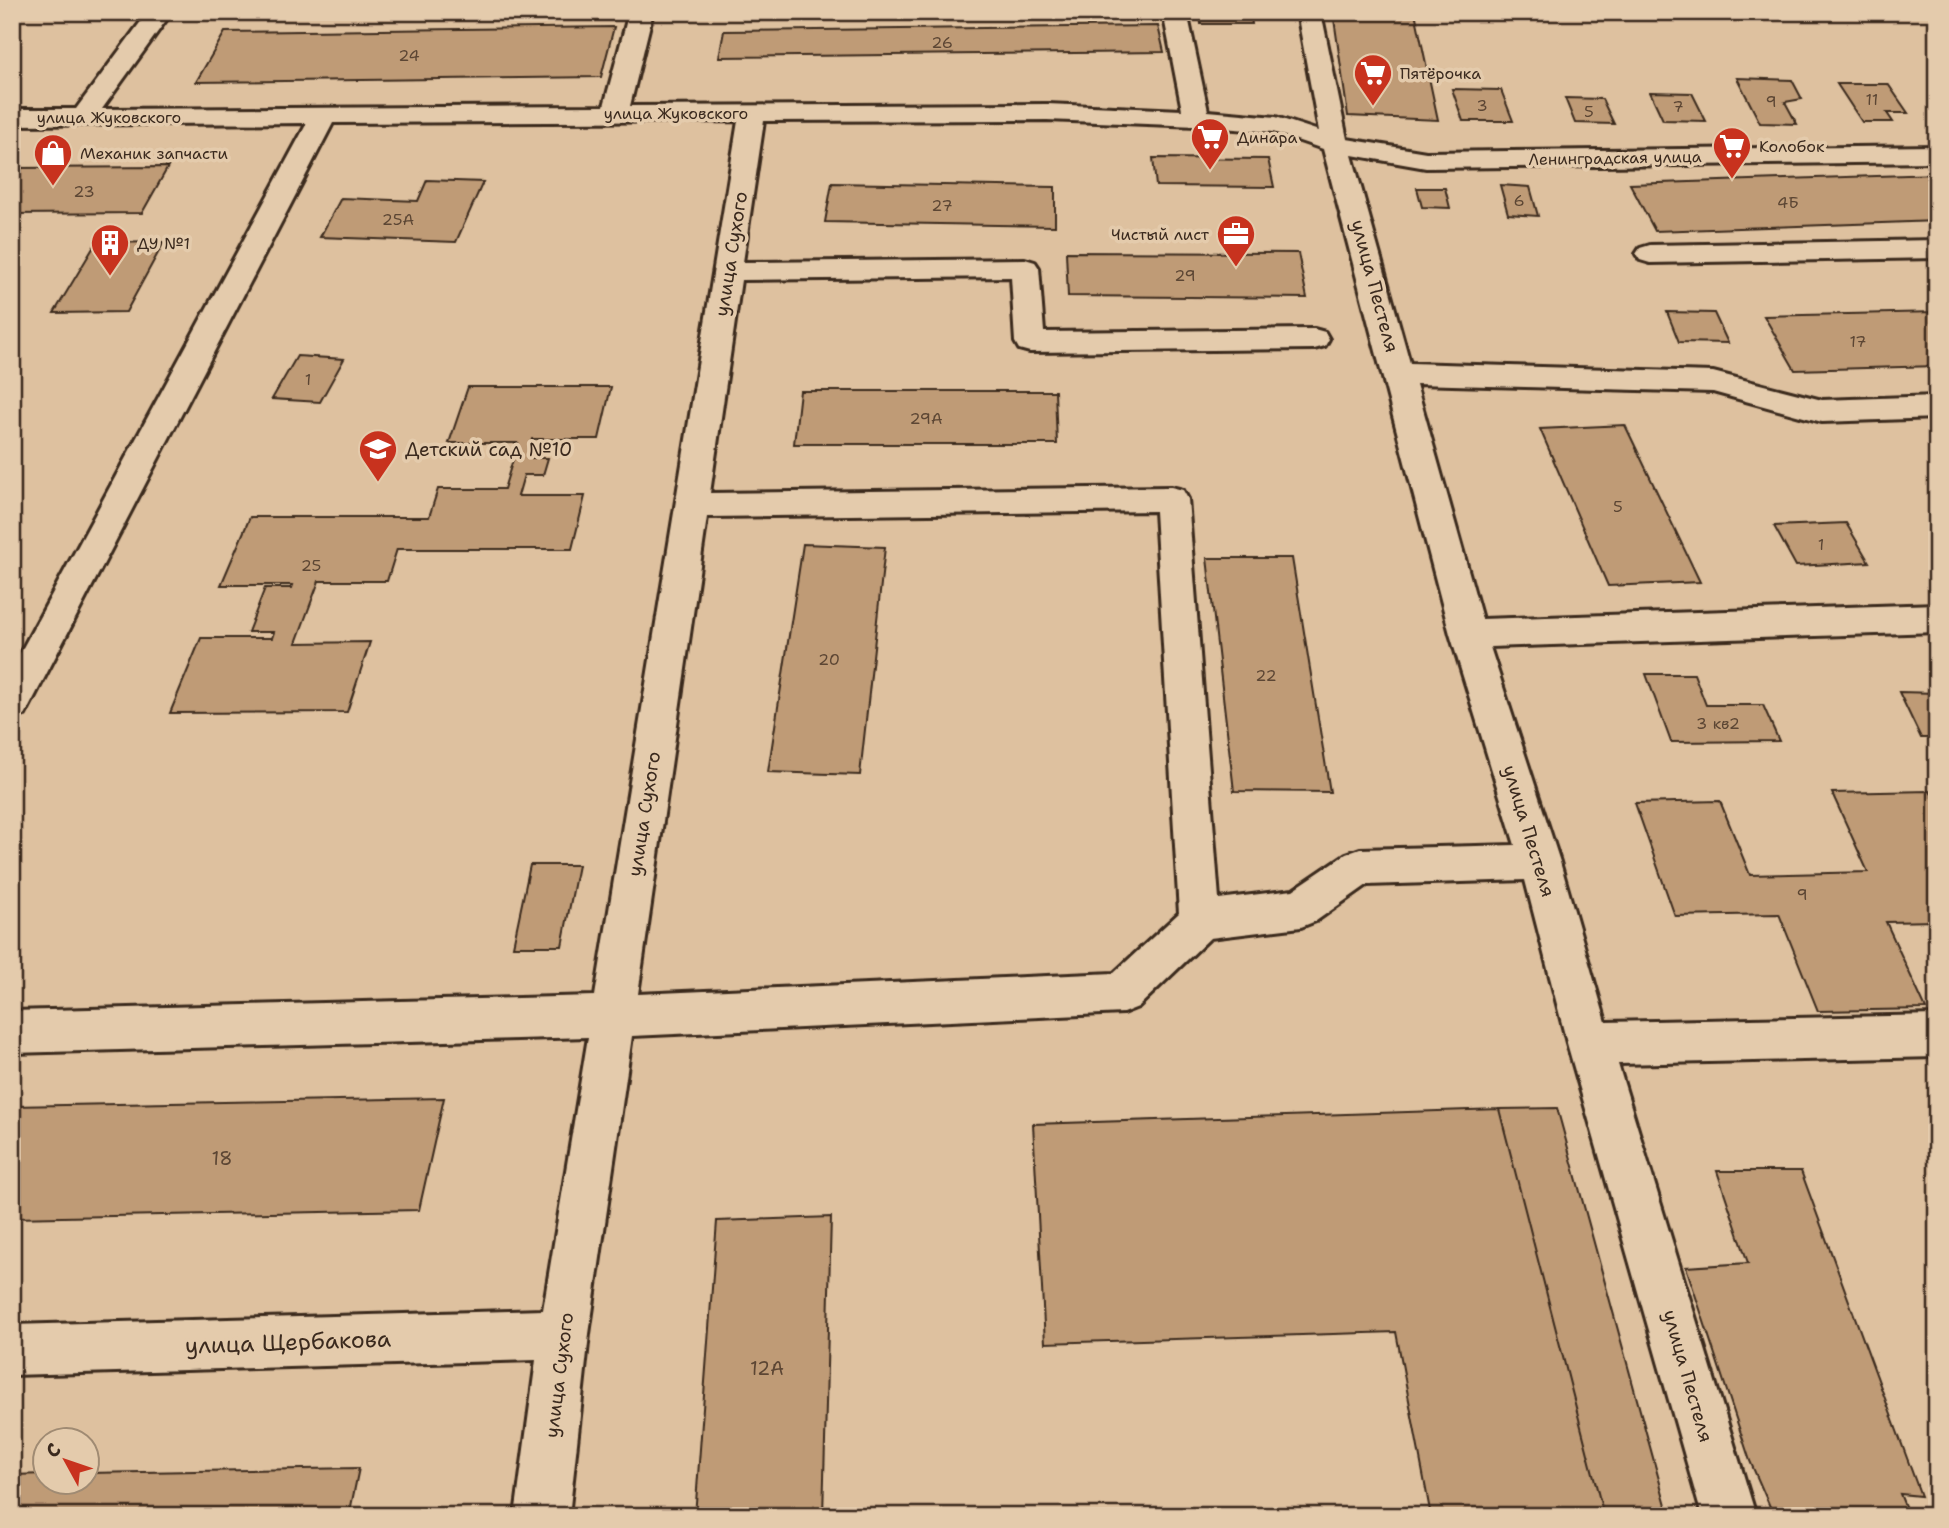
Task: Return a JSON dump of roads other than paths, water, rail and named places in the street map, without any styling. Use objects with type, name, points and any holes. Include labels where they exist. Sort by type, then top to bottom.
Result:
[{"type":"street","points":[[83,117],[160,12]]},
{"type":"street","points":[[615,114],[641,12]]},
{"type":"street","points":[[1175,12],[1196,118]]},
{"type":"street","name":"улица Пестеля","points":[[1309,12],[1336,145],[1468,634],[1539,862],[1729,1516]]},
{"type":"street","name":"улица Жуковского","points":[[12,117],[1047,112],[1196,118],[1276,125],[1336,145]]},
{"type":"street","name":"улица Сухого","points":[[542,1516],[564,1334],[752,113]]},
{"type":"street","points":[[12,704],[324,116]]},
{"type":"street","name":"Ленинградская улица","points":[[1336,145],[1426,160],[1937,154]]},
{"type":"street","points":[[1650,254],[1937,248]]},
{"type":"street","points":[[728,271],[1025,268],[1030,342],[1314,339]]},
{"type":"street","points":[[1399,373],[1713,382],[1822,411],[1937,407]]},
{"type":"street","points":[[692,505],[1171,499],[1200,920]]},
{"type":"street","points":[[1468,634],[1937,618]]},
{"type":"street","points":[[12,1032],[613,1016],[1123,993],[1200,920],[1301,908],[1360,867],[1539,862]]},
{"type":"street","points":[[1590,1043],[1937,1036]]},
{"type":"street","name":"улица Щербакова","points":[[12,1350],[564,1334]]},
{"type":"place","name":"Пятёрочка","points":[[1373,107]]},
{"type":"place","name":"Динара","points":[[1210,171]]},
{"type":"place","name":"Колобок","points":[[1732,180]]},
{"type":"place","name":"Механик запчасти","points":[[53,187]]},
{"type":"place","name":"Чистый лист","points":[[1236,268]]},
{"type":"place","name":"ДУ №1","points":[[110,277]]},
{"type":"place","name":"Детский сад №10","points":[[378,483]]}]
